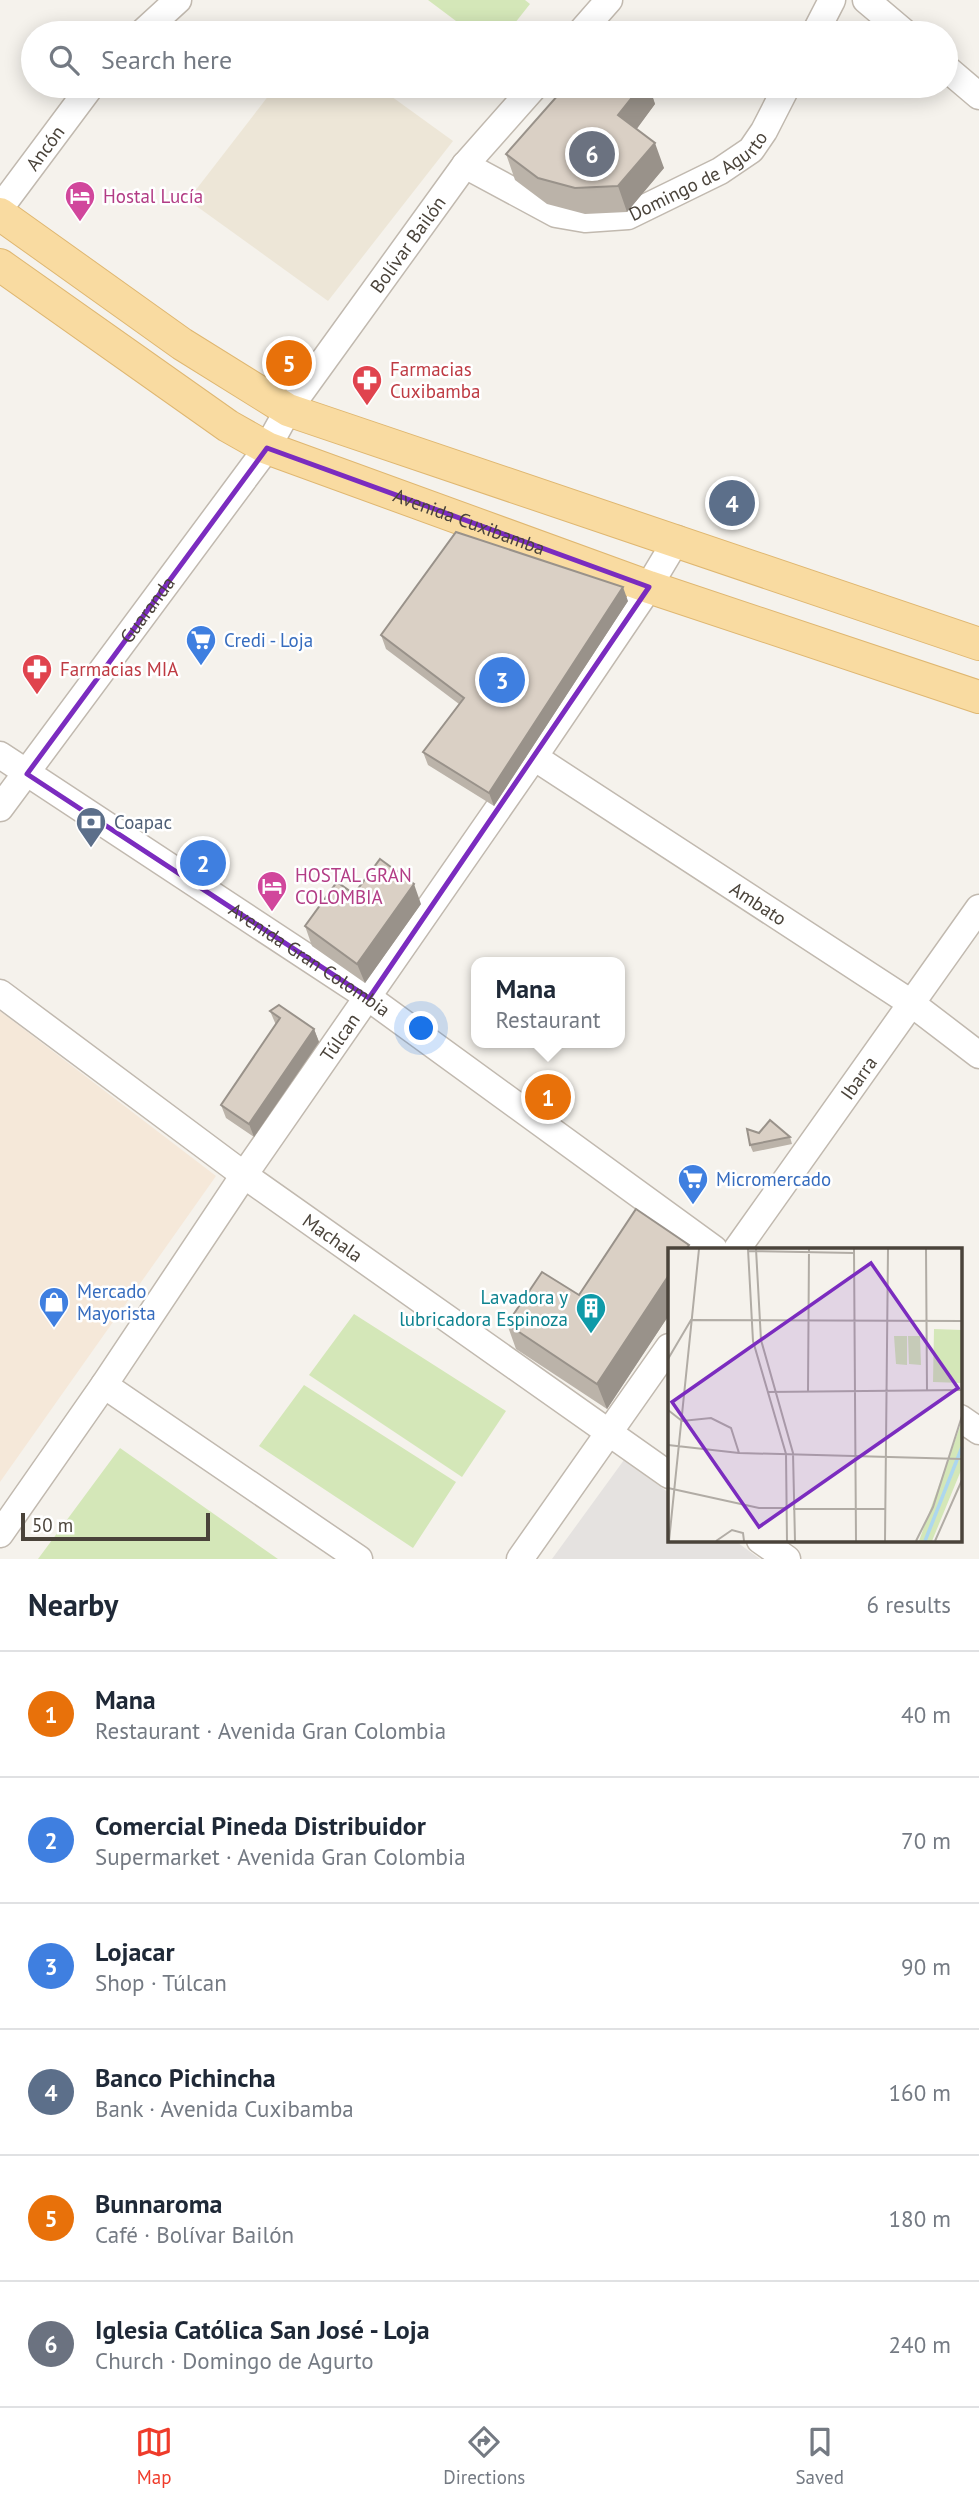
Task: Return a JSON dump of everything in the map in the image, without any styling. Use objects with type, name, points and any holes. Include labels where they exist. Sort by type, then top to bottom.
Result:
[{"type":"main road","points":[[0,214],[182,344],[288,410],[979,643]]},
{"type":"main road","points":[[31,289],[56,254]]},
{"type":"main road","name":"Avenida Cuxibamba","points":[[0,265],[228,426],[267,448],[649,587],[979,697]]},
{"type":"street","points":[[155,21],[178,0]]},
{"type":"street","points":[[591,21],[609,0]]},
{"type":"street","points":[[821,21],[832,0]]},
{"type":"street","points":[[866,0],[891,21]]},
{"type":"street","points":[[958,78],[979,96]]},
{"type":"street","name":"Ancón","points":[[0,208],[82,98]]},
{"type":"street","name":"Bolívar Bailón","points":[[288,410],[465,165],[524,98]]},
{"type":"street","name":"Domingo de Agurto","points":[[465,165],[546,211],[585,219],[628,216],[720,171],[751,150],[782,98]]},
{"type":"street","name":"Guaranda","points":[[0,808],[267,448],[288,410]]},
{"type":"street","name":"Túlcan","points":[[0,1534],[104,1385],[244,1175],[534,757],[649,587],[677,540]]},
{"type":"street","name":"Avenida Gran Colombia","points":[[0,755],[369,998],[713,1248]]},
{"type":"street","name":"Ambato","points":[[534,757],[911,1003],[979,1055]]},
{"type":"street","name":"Ibarra","points":[[738,1248],[979,908]]},
{"type":"street","name":"Machala","points":[[0,993],[244,1175],[668,1474]]},
{"type":"street","points":[[520,1559],[668,1348]]},
{"type":"street","points":[[104,1385],[359,1559]]},
{"type":"street","points":[[962,1419],[979,1431]]},
{"type":"street","points":[[763,1542],[787,1559]]},
{"type":"highlighted area","points":[[267,448],[649,587],[369,998],[27,774]]},
{"type":"shaded area","points":[[267,98],[394,98],[453,141],[328,301],[188,200]]},
{"type":"shaded area","name":"Mercado Mayorista","points":[[0,1011],[216,1176],[0,1482]]},
{"type":"shaded area","points":[[624,1460],[668,1492],[668,1542],[737,1542],[760,1559],[552,1559]]},
{"type":"green space","points":[[428,0],[525,0],[530,4],[517,21],[456,21]]},
{"type":"green space","points":[[354,1314],[506,1411],[462,1477],[309,1375]]},
{"type":"green space","points":[[304,1385],[456,1482],[413,1548],[259,1446]]},
{"type":"green space","points":[[120,1448],[278,1559],[38,1559]]},
{"type":"building","points":[[555,98],[631,98],[618,115],[655,143],[618,186],[575,188],[538,178],[506,154]]},
{"type":"building","points":[[456,532],[623,587],[489,793],[423,752],[464,698],[381,635]]},
{"type":"building","points":[[380,859],[414,884],[357,964],[305,926],[337,882],[354,894]]},
{"type":"building","points":[[279,1005],[314,1029],[249,1124],[221,1105],[280,1018],[270,1011]]},
{"type":"building","points":[[770,1120],[790,1137],[750,1145],[747,1129],[759,1133]]},
{"type":"building","name":"Lavadora y lubricadora Espinoza","points":[[636,1209],[689,1245],[687,1248],[668,1248],[668,1277],[597,1384],[507,1324],[542,1272],[579,1295]]},
{"type":"place","name":"Iglesia Católica San José - Loja","points":[[592,154]]},
{"type":"place","name":"Hostal Lucía","points":[[80,223]]},
{"type":"place","name":"Bunnaroma","points":[[289,363]]},
{"type":"place","name":"Farmacias Cuxibamba","points":[[367,407]]},
{"type":"place","name":"Banco Pichincha","points":[[732,503]]},
{"type":"place","name":"Credi - Loja","points":[[201,667]]},
{"type":"place","name":"Lojacar","points":[[502,680]]},
{"type":"place","name":"Farmacias MIA","points":[[37,696]]},
{"type":"place","name":"Coapac","points":[[91,849]]},
{"type":"place","name":"Comercial Pineda Distribuidor","points":[[203,863]]},
{"type":"place","name":"HOSTAL GRAN COLOMBIA","points":[[272,913]]},
{"type":"place","name":"Mana","points":[[548,1097]]},
{"type":"place","name":"Micromercado","points":[[693,1206]]},
{"type":"place","name":"Mercado Mayorista","points":[[54,1329]]},
{"type":"place","name":"Lavadora y lubricadora Espinoza","points":[[591,1335]]}]
